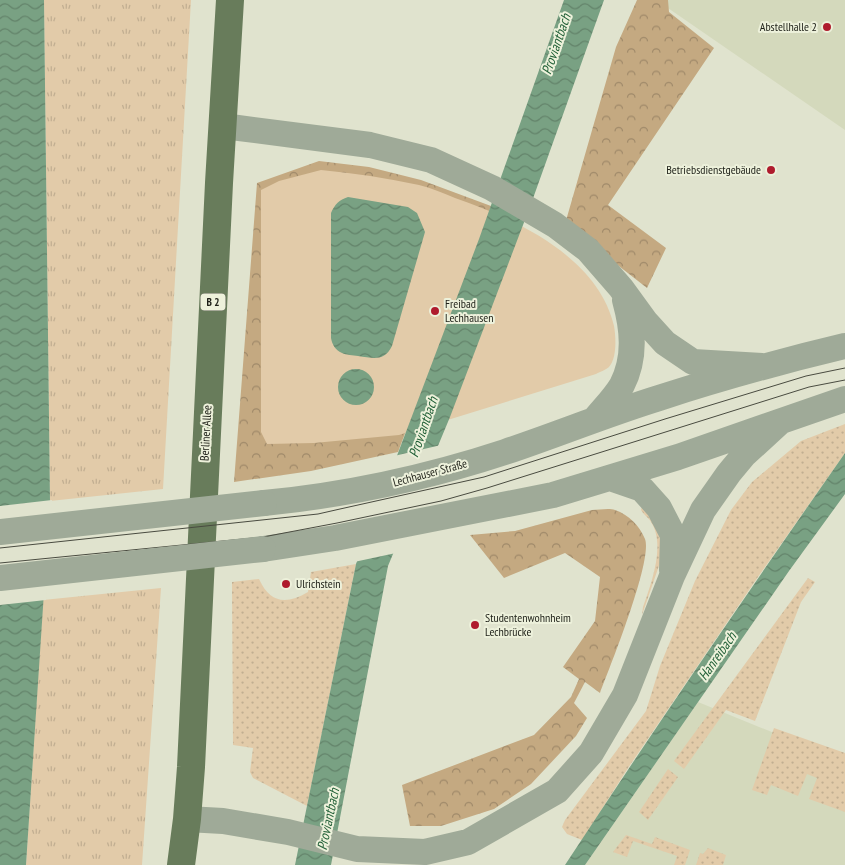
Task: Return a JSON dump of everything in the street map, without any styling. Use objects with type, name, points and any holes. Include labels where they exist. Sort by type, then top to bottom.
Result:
[{"type":"main road","name":"Berliner Allee","points":[[181,865],[187,819],[230,0]]},
{"type":"street","points":[[223,126],[370,146],[431,160],[492,188],[555,225],[588,250],[665,343],[693,362],[762,366]]},
{"type":"street","points":[[595,419],[621,386],[632,352],[632,327],[621,288]]},
{"type":"street","name":"Lechhauser Straße","points":[[0,532],[343,493],[446,470],[506,452],[595,419],[762,366],[845,346]]},
{"type":"street","points":[[0,578],[263,549],[335,538],[553,495],[779,423],[845,399]]},
{"type":"street","points":[[187,819],[223,821],[288,832],[357,849],[425,852],[468,842],[557,790],[591,753],[625,695],[672,576],[703,510],[728,473],[744,455],[779,423]]},
{"type":"street","points":[[610,478],[642,489],[659,508],[672,535],[672,576]]},
{"type":"shaded area","points":[[666,0],[845,0],[845,130],[665,6]]},
{"type":"shaded area","points":[[698,702],[845,762],[845,865],[585,865]]},
{"type":"green space","points":[[44,0],[191,0],[163,489],[50,501]]},
{"type":"green space","points":[[637,0],[668,0],[669,12],[714,48],[608,205],[666,248],[647,288],[565,224],[616,47]]},
{"type":"green space","name":"Freibad Lechhausen","points":[[319,161],[369,167],[421,180],[491,206],[398,452],[311,471],[234,482],[257,183]]},
{"type":"green space","name":"Freibad Lechhausen","points":[[321,170],[358,174],[419,185],[503,217],[551,244],[573,261],[591,280],[605,302],[614,326],[615,353],[612,363],[609,367],[596,374],[399,435],[314,443],[267,444],[261,432],[261,190],[279,181]]},
{"type":"green space","points":[[845,424],[845,453],[628,768],[582,840],[567,834],[562,827],[565,820],[646,711],[660,666],[695,581],[731,510],[752,482],[801,441]]},
{"type":"green space","points":[[642,506],[659,529],[662,557],[642,615],[656,564],[657,542],[651,522],[641,510]]},
{"type":"green space","points":[[613,509],[629,518],[643,534],[646,551],[637,590],[600,693],[585,682],[574,703],[587,718],[576,736],[531,784],[494,809],[441,826],[410,826],[402,785],[534,735],[571,697],[579,679],[563,667],[595,621],[600,577],[565,553],[504,578],[470,535],[515,531],[592,510]]},
{"type":"green space","points":[[356,564],[307,806],[253,778],[250,772],[253,748],[233,745],[232,582],[259,579],[268,593],[274,597],[286,600],[293,599],[308,592],[311,572]]},
{"type":"green space","points":[[808,578],[815,582],[801,602],[755,721],[726,710],[684,769],[674,761]]},
{"type":"green space","points":[[161,588],[142,865],[26,865],[43,600]]},
{"type":"green space","points":[[774,728],[845,753],[845,812],[809,799],[817,778],[807,774],[798,796],[771,785],[767,795],[752,790]]},
{"type":"green space","points":[[668,769],[678,777],[648,820],[639,812]]},
{"type":"green space","points":[[626,835],[652,844],[655,837],[690,850],[685,865],[674,865],[677,856],[633,841],[627,857],[613,852]]},
{"type":"green space","points":[[708,848],[726,855],[723,865],[696,865],[700,853],[703,854]]},
{"type":"water","points":[[0,0],[44,0],[50,501],[26,865],[0,865]]},
{"type":"water","name":"Proviantbach","points":[[564,0],[604,0],[531,204],[450,417],[388,566],[331,865],[295,865],[356,564],[479,239]]},
{"type":"water","points":[[348,197],[408,207],[417,213],[425,232],[392,346],[385,355],[378,358],[342,353],[334,347],[331,338],[331,213],[338,203]]},
{"type":"water","points":[[356,369],[363,370],[369,374],[373,380],[373,394],[369,400],[363,404],[356,405],[349,404],[343,400],[339,394],[338,387],[339,380],[343,374],[349,370]]},
{"type":"water","name":"Hanreibach","points":[[845,453],[845,494],[789,571],[585,865],[565,865],[704,658]]},
{"type":"pier","points":[[441,445],[396,553],[354,562],[394,456]]},
{"type":"pier","points":[[52,500],[46,600],[0,605],[0,506]]},
{"type":"tram line","points":[[0,548],[318,514],[484,477],[806,376],[845,368]]},
{"type":"tram line","points":[[0,563],[263,537],[441,501],[809,387],[845,380]]},
{"type":"place","name":"Abstellhalle 2","points":[[827,27]]},
{"type":"place","name":"Betriebsdienstgebäude","points":[[771,170]]},
{"type":"place","name":"Freibad Lechhausen","points":[[435,311]]},
{"type":"place","name":"Ulrichstein","points":[[286,584]]},
{"type":"place","name":"Studentenwohnheim Lechbrücke","points":[[475,625]]}]
